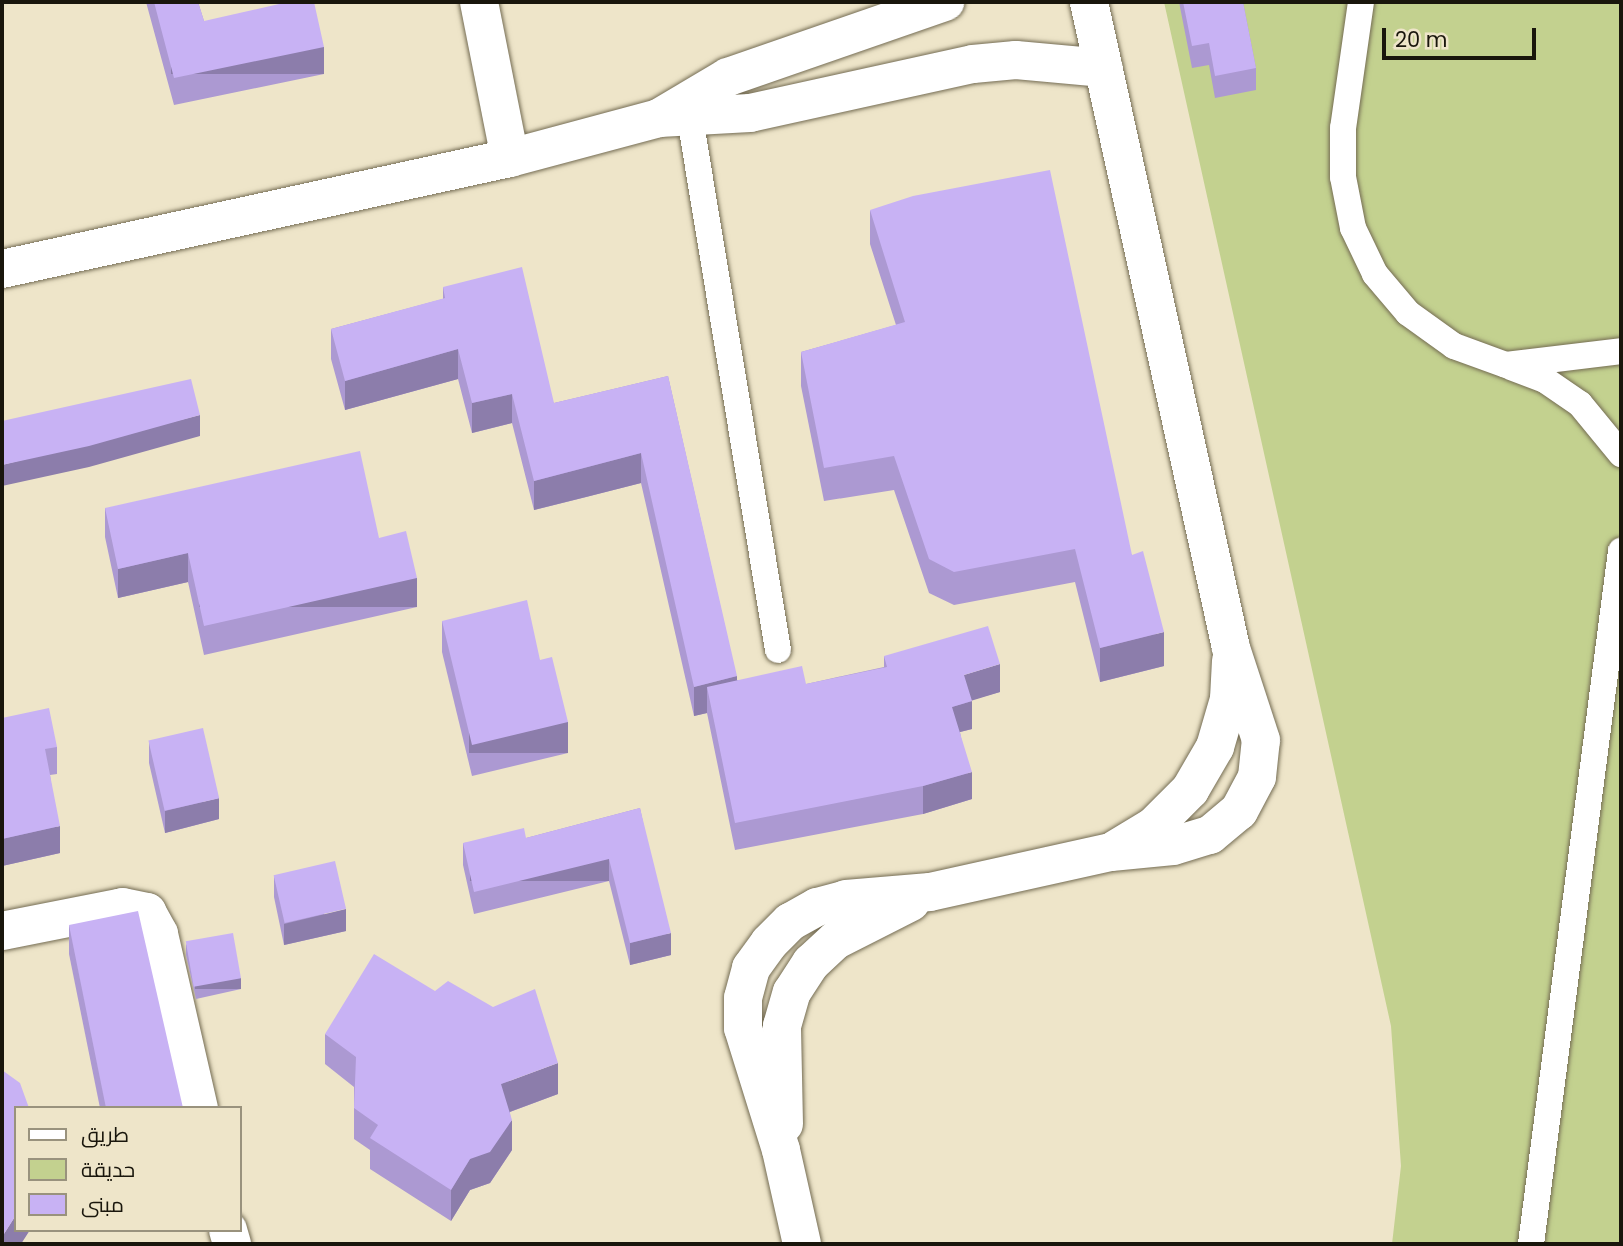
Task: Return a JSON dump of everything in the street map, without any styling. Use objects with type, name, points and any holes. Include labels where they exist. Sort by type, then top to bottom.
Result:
[{"type":"street","points":[[479,2],[510,158]]},
{"type":"street","points":[[675,118],[728,77],[945,2]]},
{"type":"street","points":[[802,1244],[781,1150],[782,1026],[792,992],[811,963],[836,940],[930,892],[1111,852],[1173,846],[1210,835],[1239,811],[1257,777],[1261,740],[1231,648],[1089,2]]},
{"type":"street","points":[[2,269],[510,158],[675,118],[750,113],[973,64],[1016,60],[1104,68]]},
{"type":"street","points":[[1111,852],[1154,826],[1189,790],[1209,758],[1229,699],[1231,648]]},
{"type":"street","points":[[2,931],[123,906],[147,912],[159,934],[200,1106]]},
{"type":"lane","points":[[1361,2],[1343,128],[1343,177],[1353,228],[1375,274],[1408,313],[1454,346],[1545,380],[1580,404],[1621,454]]},
{"type":"lane","points":[[675,118],[778,650]]},
{"type":"lane","points":[[1506,365],[1621,351]]},
{"type":"lane","points":[[1531,1244],[1621,551]]},
{"type":"green space","points":[[1164,2],[1621,2],[1621,1244],[1392,1244],[1401,1166],[1391,1026]]},
{"type":"building","points":[[154,2],[198,2],[204,21],[288,2],[314,2],[324,47],[174,78]]},
{"type":"building","points":[[1183,2],[1243,2],[1256,68],[1215,76],[1209,43],[1192,46]]},
{"type":"building","points":[[1050,170],[1132,555],[1143,551],[1164,632],[1100,648],[1075,549],[954,572],[929,559],[894,456],[824,468],[801,352],[905,322],[870,210],[913,196]]},
{"type":"building","points":[[522,267],[554,403],[668,376],[737,676],[694,687],[641,453],[534,481],[512,394],[472,403],[458,349],[345,381],[331,329],[445,298],[443,287]]},
{"type":"building","points":[[191,379],[200,415],[89,446],[2,465],[2,421]]},
{"type":"building","points":[[360,451],[379,538],[406,531],[417,578],[204,626],[188,553],[118,569],[105,508]]},
{"type":"building","points":[[527,600],[540,660],[552,657],[568,722],[472,745],[442,621]]},
{"type":"building","points":[[988,626],[1000,664],[964,675],[972,701],[952,707],[972,772],[923,786],[735,823],[707,687],[802,666],[806,684],[887,667],[884,656]]},
{"type":"building","points":[[49,708],[57,747],[45,749],[60,826],[2,839],[2,718]]},
{"type":"building","points":[[203,728],[219,798],[165,811],[148,741]]},
{"type":"building","points":[[640,808],[671,933],[630,943],[609,859],[474,892],[463,843],[524,828],[526,838]]},
{"type":"building","points":[[335,861],[346,909],[285,923],[274,875]]},
{"type":"building","points":[[138,911],[183,1106],[106,1106],[69,925]]},
{"type":"building","points":[[233,933],[241,978],[194,987],[186,941]]},
{"type":"building","points":[[374,954],[435,991],[448,981],[493,1007],[535,989],[558,1063],[501,1084],[512,1120],[490,1152],[470,1159],[451,1190],[370,1138],[378,1125],[354,1108],[356,1057],[325,1034]]},
{"type":"building","points":[[2,1070],[20,1083],[28,1106],[14,1106],[14,1218],[2,1237]]}]
